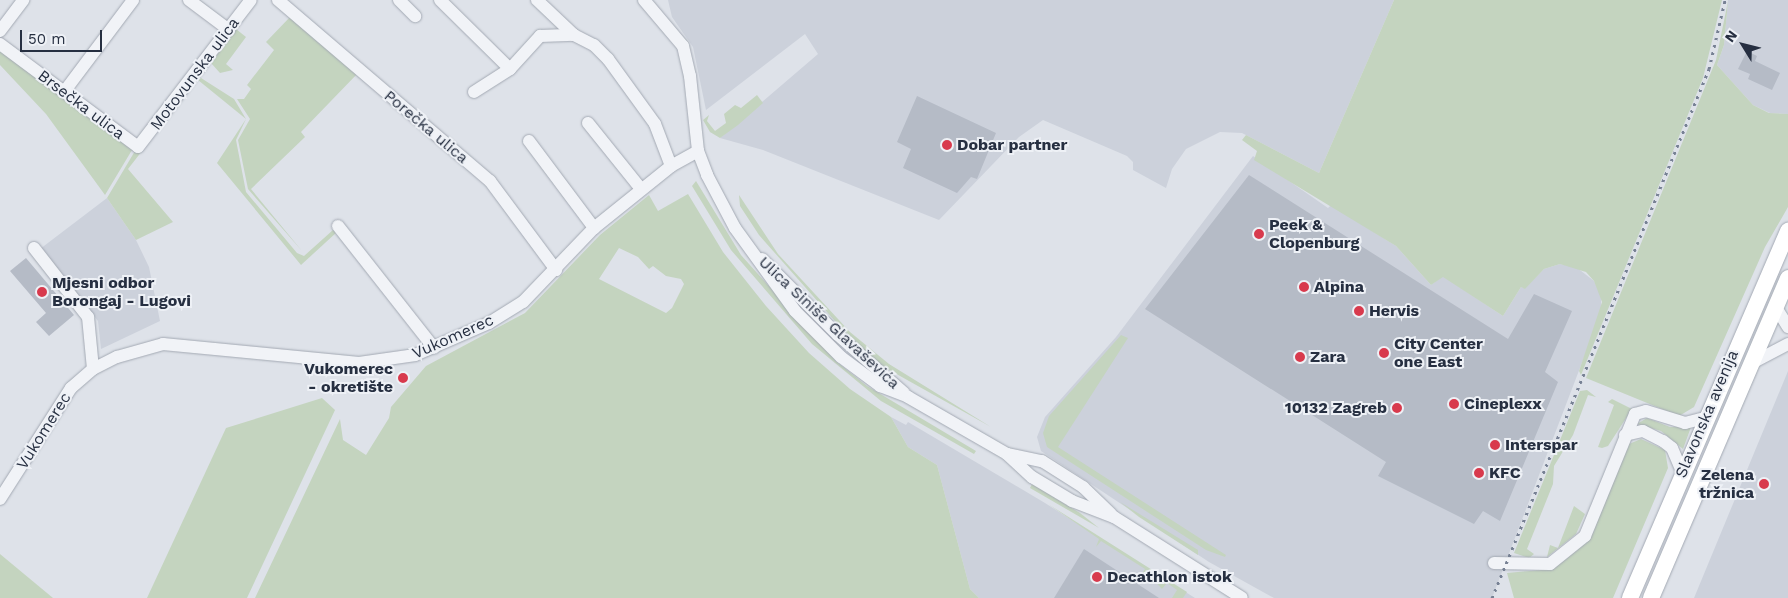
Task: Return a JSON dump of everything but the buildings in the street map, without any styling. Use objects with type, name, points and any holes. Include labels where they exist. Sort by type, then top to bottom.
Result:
[{"type":"main road","name":"Slavonska avenija","points":[[1630,598],[1682,471],[1788,231]]},
{"type":"main road","name":"Slavonska avenija","points":[[1651,598],[1788,278]]},
{"type":"street","points":[[0,32],[24,0]]},
{"type":"street","points":[[64,92],[134,0]]},
{"type":"street","points":[[189,0],[228,30]]},
{"type":"street","name":"Motovunska ulica","points":[[138,147],[251,0]]},
{"type":"street","name":"Porečka ulica","points":[[278,0],[490,182],[556,270]]},
{"type":"street","points":[[399,0],[415,16]]},
{"type":"street","points":[[440,0],[510,69]]},
{"type":"street","points":[[537,0],[574,35],[608,59],[655,124],[670,166]]},
{"type":"street","name":"Ulica Siniše Glavaševića","points":[[644,0],[683,46],[690,76],[698,151],[707,175],[750,250],[790,305],[841,357],[880,386],[908,397],[1007,454],[1032,477],[1072,501],[1114,517],[1242,598]]},
{"type":"street","points":[[474,92],[510,69],[540,36],[574,35]]},
{"type":"street","name":"Brsečka ulica","points":[[0,44],[138,147]]},
{"type":"street","points":[[588,123],[641,189]]},
{"type":"street","points":[[529,141],[594,228]]},
{"type":"street","name":"Vukomerec","points":[[0,499],[64,397],[93,369],[136,350],[163,344],[359,364],[410,357],[490,323],[522,302],[556,270],[594,228],[670,166],[698,151]]},
{"type":"street","points":[[338,226],[434,348]]},
{"type":"street","points":[[34,248],[88,317],[92,328],[93,369]]},
{"type":"street","points":[[1775,306],[1788,327]]},
{"type":"street","points":[[1750,364],[1788,344]]},
{"type":"street","points":[[1494,563],[1550,564],[1585,536],[1630,421],[1646,410],[1674,422],[1705,418]]},
{"type":"street","points":[[1625,435],[1643,431],[1663,441],[1672,448],[1682,471]]},
{"type":"street","name":"Ulica Siniše Glavaševića","points":[[1007,454],[1042,461],[1083,487],[1114,517]]},
{"type":"shaded area","points":[[668,0],[1394,0],[1319,173],[1242,133],[1220,132],[1186,149],[1172,169],[1166,188],[1133,170],[1133,162],[1127,156],[1043,120],[1019,137],[939,220],[763,150],[720,138],[818,54],[805,34],[706,110],[693,47],[672,17]]},
{"type":"shaded area","points":[[1728,0],[1788,0],[1788,114],[1770,113],[1753,105],[1717,65],[1724,45]]},
{"type":"shaded area","points":[[1253,156],[1328,208],[1331,205],[1396,246],[1431,285],[1443,276],[1503,316],[1521,287],[1525,288],[1544,269],[1560,264],[1576,267],[1594,281],[1601,294],[1601,313],[1492,598],[1274,598],[1209,562],[1041,451],[1037,437],[1045,417],[1116,337]]},
{"type":"shaded area","points":[[107,198],[136,240],[149,267],[160,321],[101,349],[98,321],[40,249]]},
{"type":"shaded area","name":"Zelena tržnica","points":[[1788,371],[1788,598],[1694,598]]},
{"type":"shaded area","points":[[891,417],[906,425],[908,422],[1045,503],[1195,598],[979,598],[970,589],[937,465],[908,447]]},
{"type":"green space","points":[[1394,0],[1722,0],[1703,78],[1581,375],[1579,371],[1602,302],[1594,281],[1586,272],[1560,264],[1544,269],[1525,289],[1521,287],[1503,316],[1443,277],[1431,285],[1396,246],[1254,160],[1257,151],[1242,140],[1246,135],[1319,173]]},
{"type":"green space","points":[[1728,1],[1724,45],[1717,65],[1753,105],[1769,113],[1788,114],[1788,207],[1765,247],[1694,407],[1679,416],[1586,378],[1716,60]]},
{"type":"green space","points":[[290,17],[359,72],[301,132],[305,137],[251,189],[302,251],[248,189],[238,140],[250,119],[237,99],[244,99],[251,89],[247,85],[274,50],[266,42]]},
{"type":"green space","points":[[236,29],[246,37],[226,64],[233,70],[220,73],[211,63]]},
{"type":"green space","points":[[0,50],[132,150],[105,195],[46,114],[0,65]]},
{"type":"green space","points":[[201,78],[234,99],[246,119],[198,80]]},
{"type":"green space","points":[[757,95],[763,103],[738,125],[720,138],[710,132],[703,120],[709,115],[707,121],[715,131],[726,123],[724,114],[735,105],[741,108]]},
{"type":"green space","points":[[246,119],[236,140],[246,192],[297,253],[304,256],[333,230],[337,232],[301,265],[217,163]]},
{"type":"green space","points":[[135,151],[142,151],[128,169],[173,222],[136,240],[107,198]]},
{"type":"green space","points":[[696,181],[741,255],[837,362],[867,386],[976,451],[974,454],[881,401],[812,344],[731,250],[692,186]]},
{"type":"green space","points":[[688,194],[723,252],[766,306],[809,353],[850,389],[891,417],[908,447],[937,465],[970,589],[979,598],[255,598],[340,419],[343,440],[366,455],[389,418],[391,407],[426,366],[525,313],[600,235],[649,195],[658,211]],"holes":[[[619,248],[638,257],[649,269],[653,266],[666,276],[681,279],[684,284],[672,308],[666,313],[599,279]]]},
{"type":"green space","points":[[739,195],[778,254],[850,332],[889,364],[991,427],[884,367],[850,338],[759,235],[740,206]]},
{"type":"green space","points":[[1121,335],[1128,338],[1058,447],[1226,555],[1225,557],[1206,550],[1047,447],[1043,433],[1049,416]]},
{"type":"green space","points":[[1587,390],[1596,397],[1588,395],[1573,435],[1554,466],[1553,484],[1527,549],[1534,554],[1529,558],[1514,553],[1580,391]]},
{"type":"green space","points":[[322,398],[335,410],[247,598],[147,598],[226,428]]},
{"type":"green space","points":[[1612,399],[1632,409],[1608,446],[1602,448],[1598,447],[1614,405],[1608,402]]},
{"type":"green space","points":[[1647,418],[1670,427],[1691,427],[1683,449],[1661,431],[1637,424]]},
{"type":"green space","points":[[1641,439],[1665,450],[1668,468],[1613,598],[1514,598],[1507,573],[1553,569],[1586,543],[1629,444]]},
{"type":"green space","points":[[1032,484],[1080,513],[1099,528],[1030,488]]},
{"type":"green space","points":[[1120,502],[1198,550],[1198,555],[1139,517]]},
{"type":"green space","points":[[1048,504],[1187,592],[1183,598],[1172,598],[1177,590],[1167,583],[1162,589],[1148,574],[1145,578],[1141,575],[1145,569],[1101,541],[1096,547],[1099,539]]},
{"type":"green space","points":[[1574,506],[1585,514],[1576,534],[1547,557],[1550,545],[1558,548]]},
{"type":"green space","points":[[0,554],[53,598],[0,598]]},
{"type":"railway","points":[[1492,598],[1709,69],[1725,0]]},
{"type":"place","name":"Dobar partner","points":[[947,145]]},
{"type":"place","name":"Peek & Clopenburg","points":[[1259,234]]},
{"type":"place","name":"Alpina","points":[[1304,287]]},
{"type":"place","name":"Mjesni odbor Borongaj - Lugovi","points":[[42,292]]},
{"type":"place","name":"Hervis","points":[[1359,311]]},
{"type":"place","name":"City Center one East","points":[[1384,353]]},
{"type":"place","name":"Zara","points":[[1300,357]]},
{"type":"place","name":"Vukomerec - okretište","points":[[403,378]]},
{"type":"place","name":"Cineplexx","points":[[1454,404]]},
{"type":"place","name":"10132 Zagreb","points":[[1397,408]]},
{"type":"place","name":"Interspar","points":[[1495,445]]},
{"type":"place","name":"KFC","points":[[1479,473]]},
{"type":"place","name":"Zelena tržnica","points":[[1764,484]]},
{"type":"place","name":"Decathlon istok","points":[[1097,577]]}]
